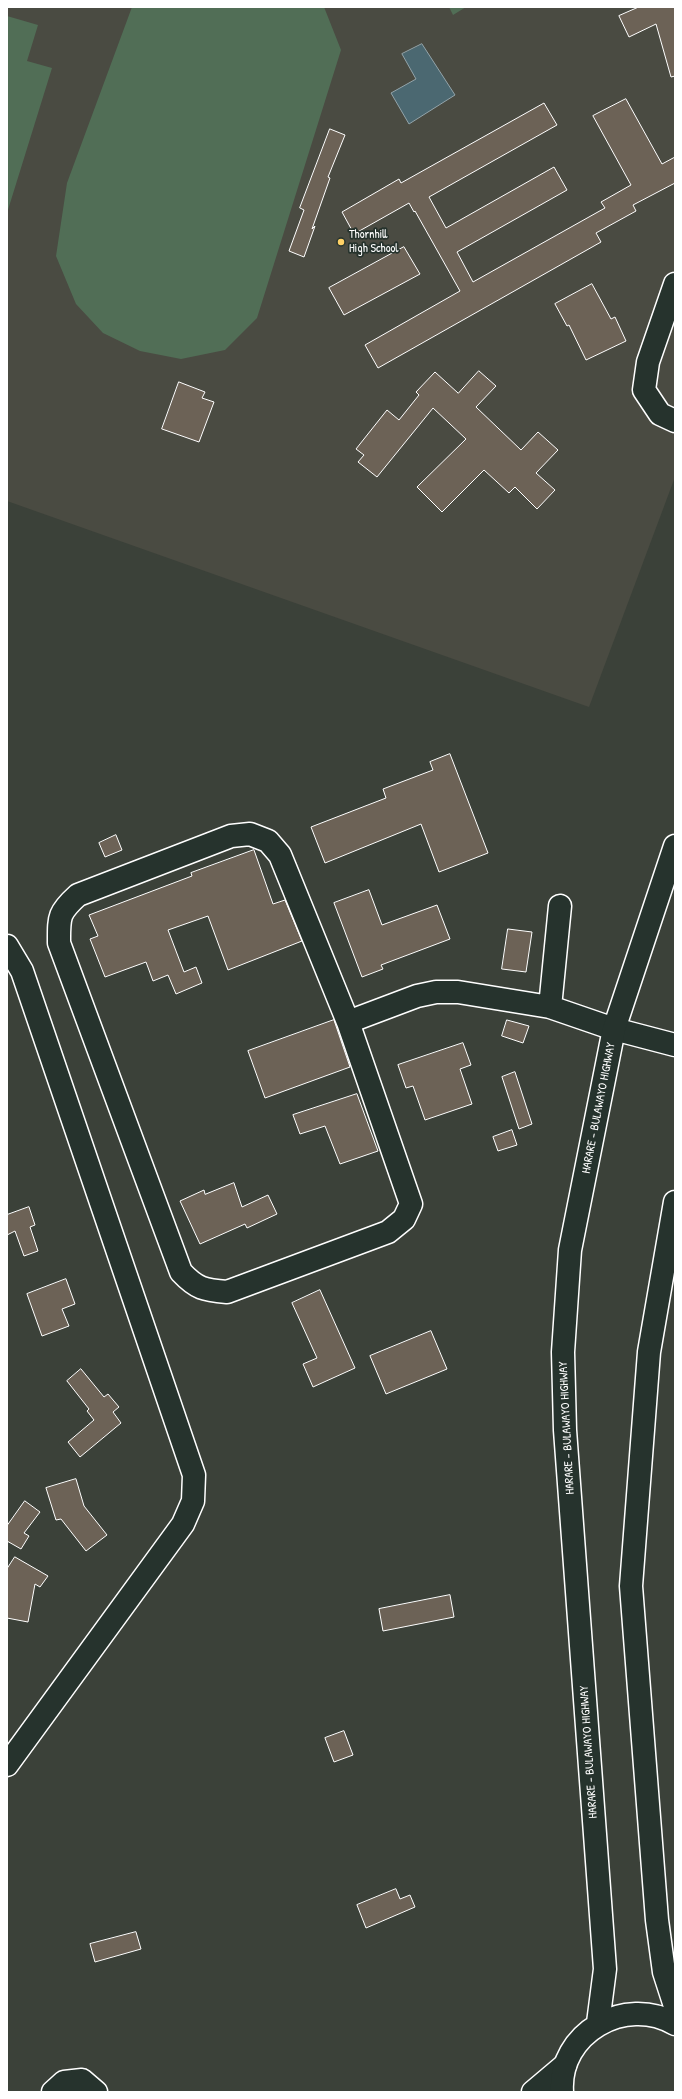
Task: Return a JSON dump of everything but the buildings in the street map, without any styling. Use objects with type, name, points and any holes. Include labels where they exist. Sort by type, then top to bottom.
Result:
[{"type":"main road","points":[[675,284],[648,362],[644,390],[660,414],[675,421]]},
{"type":"main road","points":[[250,834],[268,841],[280,855],[348,1022],[411,1204],[404,1219],[388,1232],[227,1292],[206,1290],[193,1285],[181,1272],[59,943],[59,922],[64,907],[78,895],[231,836],[250,834]]},
{"type":"main road","name":"HARARE - BULAWAYO HIGHWAY","points":[[598,2023],[605,1969],[565,1430],[563,1352],[570,1250],[614,1029],[675,846]]},
{"type":"main road","points":[[550,1007],[560,906]]},
{"type":"main road","points":[[7,946],[22,971],[194,1475],[193,1501],[183,1524],[7,1765]]},
{"type":"main road","points":[[348,1022],[417,996],[436,992],[458,992],[550,1007],[614,1029],[675,1045]]},
{"type":"main road","points":[[675,1202],[649,1352],[631,1586],[657,1920],[664,1972],[675,2006]]},
{"type":"main road","points":[[562,2092],[561,2083],[565,2065],[578,2041],[598,2023],[614,2016],[632,2013],[650,2014],[675,2024]]},
{"type":"main road","points":[[533,2092],[565,2065]]},
{"type":"main road","points":[[53,2092],[64,2082],[82,2080],[96,2092]]},
{"type":"shaded area","name":"Thornhill High School","points":[[7,7],[675,7],[675,477],[589,707],[7,501]]},
{"type":"green space","points":[[132,7],[324,7],[341,50],[257,318],[225,350],[181,359],[140,351],[103,333],[76,304],[56,256],[67,183]]},
{"type":"green space","points":[[449,7],[466,7],[453,15]]},
{"type":"green space","points":[[7,16],[38,25],[27,61],[52,68],[7,213]]},
{"type":"water","points":[[422,44],[455,95],[409,124],[391,93],[416,79],[402,54]]},
{"type":"place","name":"Thornhill High School","points":[[341,242]]}]
